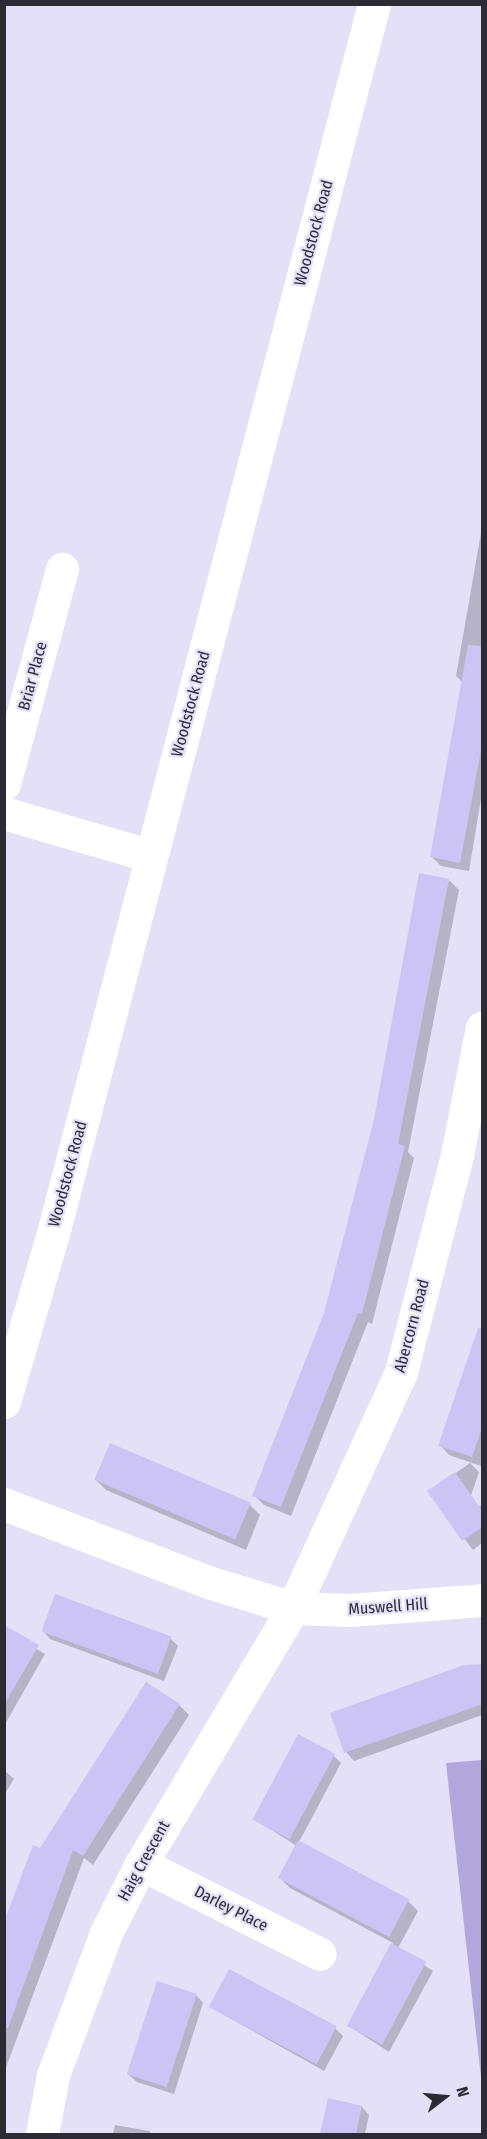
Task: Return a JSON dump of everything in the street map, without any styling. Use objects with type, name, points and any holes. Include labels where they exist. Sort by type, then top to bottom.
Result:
[{"type":"street","name":"Woodstock Road","points":[[4,1402],[55,1226],[374,4]]},
{"type":"street","name":"Briar Place","points":[[4,784],[62,569]]},
{"type":"street","points":[[4,813],[151,856]]},
{"type":"street","name":"Abercorn Road","points":[[293,1608],[401,1372],[458,1155],[483,1027]]},
{"type":"street","name":"Muswell Hill","points":[[4,1504],[208,1582],[293,1608],[350,1610],[483,1600]]},
{"type":"street","name":"Haig Crescent","points":[[42,2134],[53,2075],[106,1934],[141,1864],[293,1608]]},
{"type":"street","name":"Darley Place","points":[[141,1864],[320,1954]]},
{"type":"shaded area","points":[[482,1760],[482,2086],[446,1763]]},
{"type":"building","points":[[468,645],[483,646],[483,740],[460,863],[430,857]]},
{"type":"building","points":[[419,873],[449,879],[398,1144],[405,1146],[362,1314],[358,1313],[281,1507],[252,1496],[324,1313],[374,1119]]},
{"type":"building","points":[[478,1328],[483,1329],[483,1425],[472,1457],[438,1446]]},
{"type":"building","points":[[110,1443],[251,1503],[235,1540],[94,1480]]},
{"type":"building","points":[[455,1472],[483,1512],[483,1527],[462,1541],[427,1491]]},
{"type":"building","points":[[55,1594],[172,1636],[158,1674],[41,1632]]},
{"type":"building","points":[[4,1625],[39,1645],[4,1705]]},
{"type":"building","points":[[483,1664],[483,1704],[344,1753],[330,1713],[464,1665]]},
{"type":"building","points":[[146,1682],[180,1704],[83,1856],[73,1850],[8,2028],[4,2028],[4,1922],[33,1845],[40,1848]]},
{"type":"building","points":[[298,1734],[335,1754],[290,1839],[252,1820]]},
{"type":"building","points":[[298,1840],[409,1899],[389,1937],[278,1878]]},
{"type":"building","points":[[391,1943],[426,1962],[382,2045],[347,2026]]},
{"type":"building","points":[[229,1969],[337,2026],[317,2064],[209,2007]]},
{"type":"building","points":[[157,1981],[197,1994],[167,2087],[127,2074]]},
{"type":"building","points":[[328,2098],[362,2106],[356,2134],[320,2134]]}]
